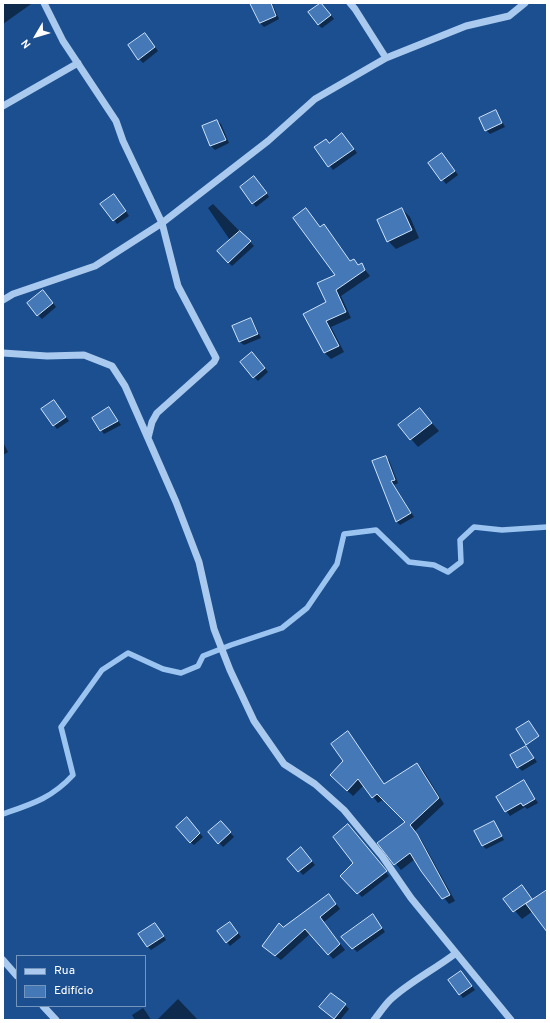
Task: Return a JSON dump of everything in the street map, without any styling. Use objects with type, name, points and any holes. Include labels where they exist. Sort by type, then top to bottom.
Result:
[{"type":"street","points":[[44,3],[63,41],[116,120],[123,141],[162,223],[178,286],[216,358],[214,362],[157,413],[152,422],[148,439]]},
{"type":"street","points":[[350,3],[356,9],[386,58]]},
{"type":"street","points":[[3,300],[13,294],[95,266],[162,223],[268,141],[315,99],[386,58],[466,26],[509,16],[525,3]]},
{"type":"street","points":[[3,106],[78,63]]},
{"type":"street","points":[[3,353],[47,356],[84,354],[112,366],[125,386],[199,562],[214,629],[230,670],[254,721],[284,764],[315,784],[344,810],[382,856],[411,898],[511,1020]]},
{"type":"street","points":[[374,1020],[389,1001],[456,953]]},
{"type":"street","points":[[3,960],[16,975]]},
{"type":"street","points":[[44,1007],[56,1020]]},
{"type":"building","points":[[250,3],[271,3],[276,16],[260,23]]},
{"type":"building","points":[[321,3],[331,15],[318,25],[308,12]]},
{"type":"building","points":[[145,33],[155,47],[138,60],[128,45]]},
{"type":"building","points":[[496,110],[502,123],[485,131],[479,118]]},
{"type":"building","points":[[217,120],[226,140],[210,146],[202,126]]},
{"type":"building","points":[[342,133],[354,149],[328,167],[314,147],[326,139],[329,143]]},
{"type":"building","points":[[442,153],[455,171],[441,181],[428,163]]},
{"type":"building","points":[[254,176],[267,193],[252,204],[240,187]]},
{"type":"building","points":[[114,194],[126,211],[113,221],[100,204]]},
{"type":"building","points":[[306,208],[320,227],[324,224],[350,261],[354,259],[358,265],[362,263],[365,270],[336,290],[346,312],[326,321],[339,346],[324,353],[303,314],[326,302],[317,283],[335,275],[293,218]]},
{"type":"building","points":[[402,208],[412,230],[387,242],[377,220]]},
{"type":"building","points":[[240,231],[251,241],[228,263],[217,251]]},
{"type":"building","points":[[43,290],[53,303],[37,316],[27,303]]},
{"type":"building","points":[[251,318],[258,334],[239,342],[232,326]]},
{"type":"building","points":[[252,352],[265,368],[253,378],[240,362]]},
{"type":"building","points":[[54,400],[66,417],[53,426],[41,409]]},
{"type":"building","points":[[109,407],[118,421],[100,431],[92,418]]},
{"type":"building","points":[[420,408],[432,423],[410,440],[398,425]]},
{"type":"building","points":[[386,456],[395,480],[391,481],[411,513],[396,522],[372,461]]},
{"type":"building","points":[[529,721],[539,736],[526,745],[516,729]]},
{"type":"building","points":[[348,731],[384,784],[417,763],[439,798],[410,825],[417,834],[450,895],[442,899],[421,871],[410,853],[394,865],[377,843],[405,822],[377,794],[372,798],[358,779],[347,791],[330,775],[343,761],[331,744]]},
{"type":"building","points":[[526,746],[534,758],[517,768],[510,755]]},
{"type":"building","points":[[524,780],[535,799],[523,806],[521,803],[505,812],[496,797]]},
{"type":"building","points":[[187,817],[200,833],[190,843],[176,827]]},
{"type":"building","points":[[221,821],[231,832],[218,844],[208,832]]},
{"type":"building","points":[[494,821],[502,836],[482,846],[474,831]]},
{"type":"building","points":[[348,824],[387,871],[357,894],[340,876],[353,863],[333,837]]},
{"type":"building","points":[[301,847],[312,861],[298,872],[287,859]]},
{"type":"building","points":[[522,885],[532,899],[513,912],[503,899]]},
{"type":"building","points":[[547,890],[547,932],[526,904]]},
{"type":"building","points":[[329,894],[336,904],[320,917],[340,944],[328,955],[305,929],[275,956],[262,946],[279,923],[283,927]]},
{"type":"building","points":[[373,914],[382,928],[352,949],[341,937]]},
{"type":"building","points":[[230,922],[238,933],[226,943],[217,931]]},
{"type":"building","points":[[155,923],[164,936],[147,947],[138,934]]},
{"type":"building","points":[[461,971],[472,986],[459,995],[448,980]]},
{"type":"building","points":[[331,993],[346,1004],[334,1019],[319,1007]]},
{"type":"waterway","points":[[3,814],[49,795],[73,775],[61,727],[102,670],[128,653],[163,669],[181,673],[198,666],[203,656],[282,628],[307,608],[337,564],[344,534],[376,530],[409,562],[434,565],[448,572],[461,562],[460,540],[474,527],[502,530],[547,527]]}]
